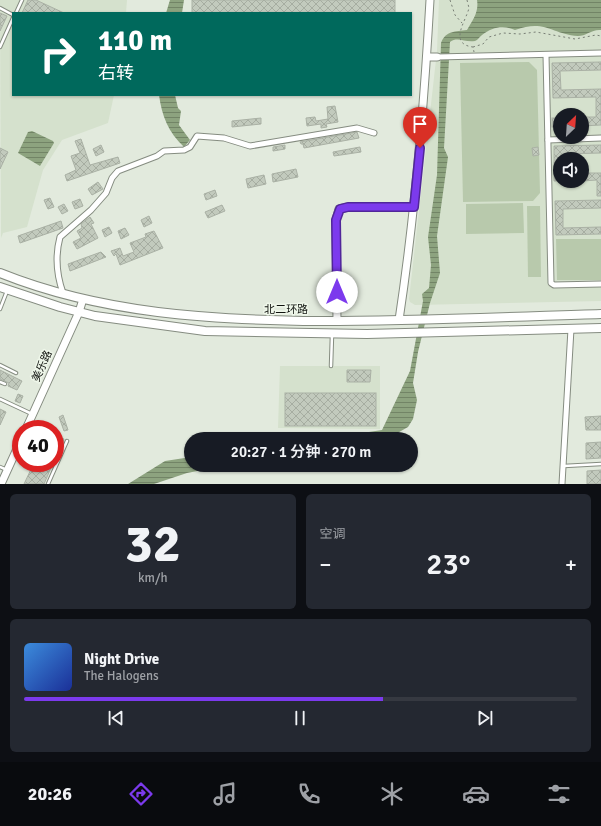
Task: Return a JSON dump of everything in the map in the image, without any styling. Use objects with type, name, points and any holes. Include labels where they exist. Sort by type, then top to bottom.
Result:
[{"type":"main road","name":"北二环路","points":[[0,272],[63,293],[99,303],[207,318],[335,321],[601,314]]},
{"type":"main road","points":[[4,289],[79,312],[164,327],[205,331],[332,334],[601,328]]},
{"type":"street","points":[[400,320],[424,109],[430,0]]},
{"type":"street","points":[[427,57],[601,54]]},
{"type":"street","points":[[546,55],[551,282],[554,285],[601,284]]},
{"type":"street","points":[[63,293],[58,280],[57,257],[60,237],[91,210],[106,193],[112,178],[118,171],[157,156],[164,151],[184,150],[190,147],[197,136],[224,138],[250,146],[357,128],[374,133]]},
{"type":"street","points":[[548,140],[601,138]]},
{"type":"street","points":[[332,334],[335,321],[336,220],[340,209],[348,207],[414,207]]},
{"type":"street","name":"美乐路","points":[[30,420],[79,312],[83,298]]},
{"type":"street","points":[[562,484],[572,315]]},
{"type":"street","points":[[1,484],[12,459]]},
{"type":"lane","points":[[16,12],[22,0]]},
{"type":"lane","points":[[0,8],[12,14]]},
{"type":"lane","points":[[0,47],[12,20]]},
{"type":"lane","points":[[0,310],[4,289]]},
{"type":"lane","points":[[331,366],[332,334]]},
{"type":"lane","points":[[0,365],[16,373]]},
{"type":"lane","points":[[0,382],[5,384]]},
{"type":"lane","points":[[0,399],[33,414]]},
{"type":"lane","points":[[48,484],[68,441]]},
{"type":"lane","points":[[563,466],[601,464]]},
{"type":"lane","points":[[0,467],[7,470]]},
{"type":"path","points":[[450,0],[455,15],[462,24]]},
{"type":"path","points":[[466,0],[469,8],[460,29],[461,40],[467,46],[473,48],[483,44],[489,37],[503,33],[520,34],[536,32],[575,39],[596,35],[601,36]]},
{"type":"path","points":[[473,48],[474,56]]},
{"type":"shaded area","points":[[0,0],[127,0],[126,12],[12,12],[12,96],[114,96],[108,123],[62,140],[43,170],[27,227],[3,233],[1,238]]},
{"type":"shaded area","points":[[170,0],[184,0],[182,12],[166,12]]},
{"type":"shaded area","points":[[439,0],[601,0],[601,301],[415,305],[410,302],[409,299],[437,51]]},
{"type":"shaded area","points":[[477,0],[601,0],[601,30],[578,36],[534,26],[515,30],[502,27],[490,30],[475,41],[453,40],[450,42],[444,148],[448,157],[437,236],[440,273],[430,303],[418,352],[413,383],[417,400],[413,419],[408,427],[399,432],[369,432],[382,430],[410,371],[423,301],[422,294],[429,288],[431,265],[428,237],[437,175],[441,43],[448,34],[467,30],[476,12]]},
{"type":"shaded area","points":[[529,62],[537,70],[540,193],[533,201],[463,202],[460,63]]},
{"type":"shaded area","points":[[159,96],[175,96],[178,108],[181,111],[179,125],[190,140],[184,147],[174,136],[162,110]]},
{"type":"shaded area","points":[[32,131],[53,141],[54,143],[40,166],[18,153],[28,132]]},
{"type":"shaded area","points":[[523,203],[524,233],[466,234],[466,204]]},
{"type":"shaded area","points":[[527,206],[540,206],[541,277],[528,277]]},
{"type":"shaded area","points":[[556,239],[601,239],[601,280],[557,280]]},
{"type":"shaded area","points":[[280,366],[380,366],[380,429],[278,428]]},
{"type":"shaded area","points":[[184,458],[184,472],[192,472],[154,484],[128,484],[165,461]]},
{"type":"building","points":[[28,0],[36,0],[62,12],[22,12]]},
{"type":"building","points":[[192,0],[395,0],[395,12],[192,12]]},
{"type":"building","points":[[0,13],[7,16],[0,31]]},
{"type":"building","points":[[601,62],[601,70],[560,71],[561,90],[601,89],[601,125],[589,126],[589,117],[596,117],[596,97],[553,98],[552,63]]},
{"type":"building","points":[[335,106],[338,122],[326,124],[327,127],[321,128],[321,124],[307,126],[306,118],[315,117],[316,121],[328,119],[327,107]]},
{"type":"building","points":[[261,118],[261,124],[232,127],[232,121]]},
{"type":"building","points":[[357,132],[359,138],[304,148],[303,144],[300,142]]},
{"type":"building","points":[[81,139],[90,165],[118,157],[120,163],[67,181],[65,175],[76,170],[71,156],[80,153],[75,141]]},
{"type":"building","points":[[101,145],[104,152],[96,156],[93,149]]},
{"type":"building","points":[[285,145],[285,149],[273,151],[273,147]]},
{"type":"building","points":[[601,145],[601,153],[554,152],[554,146]]},
{"type":"building","points":[[360,147],[361,152],[334,156],[333,152]]},
{"type":"building","points":[[538,147],[539,155],[533,156],[532,148]]},
{"type":"building","points":[[0,148],[8,152],[0,169]]},
{"type":"building","points":[[296,169],[298,177],[273,182],[272,174]]},
{"type":"building","points":[[589,173],[601,173],[601,196],[597,196],[597,180],[589,181]]},
{"type":"building","points":[[264,175],[266,184],[248,188],[246,179]]},
{"type":"building","points":[[98,182],[103,189],[92,195],[88,189]]},
{"type":"building","points":[[215,190],[217,196],[206,200],[204,194]]},
{"type":"building","points":[[50,198],[54,207],[48,209],[44,200]]},
{"type":"building","points":[[80,199],[83,206],[75,209],[72,202]]},
{"type":"building","points":[[601,200],[601,208],[563,209],[563,228],[601,227],[601,234],[556,235],[555,201]]},
{"type":"building","points":[[64,204],[68,211],[62,214],[58,207]]},
{"type":"building","points":[[222,205],[225,211],[208,218],[205,212]]},
{"type":"building","points":[[149,216],[152,223],[144,227],[141,220]]},
{"type":"building","points":[[90,217],[94,223],[91,224],[98,238],[77,249],[73,242],[81,238],[77,231],[82,228],[81,224]]},
{"type":"building","points":[[61,221],[63,228],[20,243],[18,236]]},
{"type":"building","points":[[109,227],[112,233],[105,237],[102,230]]},
{"type":"building","points":[[125,228],[129,235],[121,239],[118,231]]},
{"type":"building","points":[[154,231],[163,248],[120,265],[116,254],[114,256],[111,251],[120,248],[123,256],[134,252],[130,243],[146,237],[145,234]]},
{"type":"building","points":[[101,252],[106,257],[70,271],[68,264]]},
{"type":"building","points":[[0,370],[22,381],[17,390],[8,386],[9,383],[0,379]]},
{"type":"building","points":[[347,370],[371,370],[370,382],[347,382]]},
{"type":"building","points":[[285,393],[376,393],[376,426],[285,426]]},
{"type":"building","points":[[18,394],[23,396],[20,403],[15,401]]},
{"type":"building","points":[[0,409],[6,412],[0,425]]},
{"type":"building","points":[[63,415],[68,430],[64,431],[64,420],[60,420],[59,417]]},
{"type":"building","points":[[601,416],[601,430],[586,430],[585,417]]},
{"type":"building","points":[[601,442],[601,458],[586,459],[586,443]]},
{"type":"building","points":[[601,470],[601,484],[587,484],[587,471]]},
{"type":"building","points":[[30,472],[49,472],[44,484],[24,484]]},
{"type":"route","points":[[337,292],[337,214],[340,209],[348,207],[414,207],[420,148]]}]
